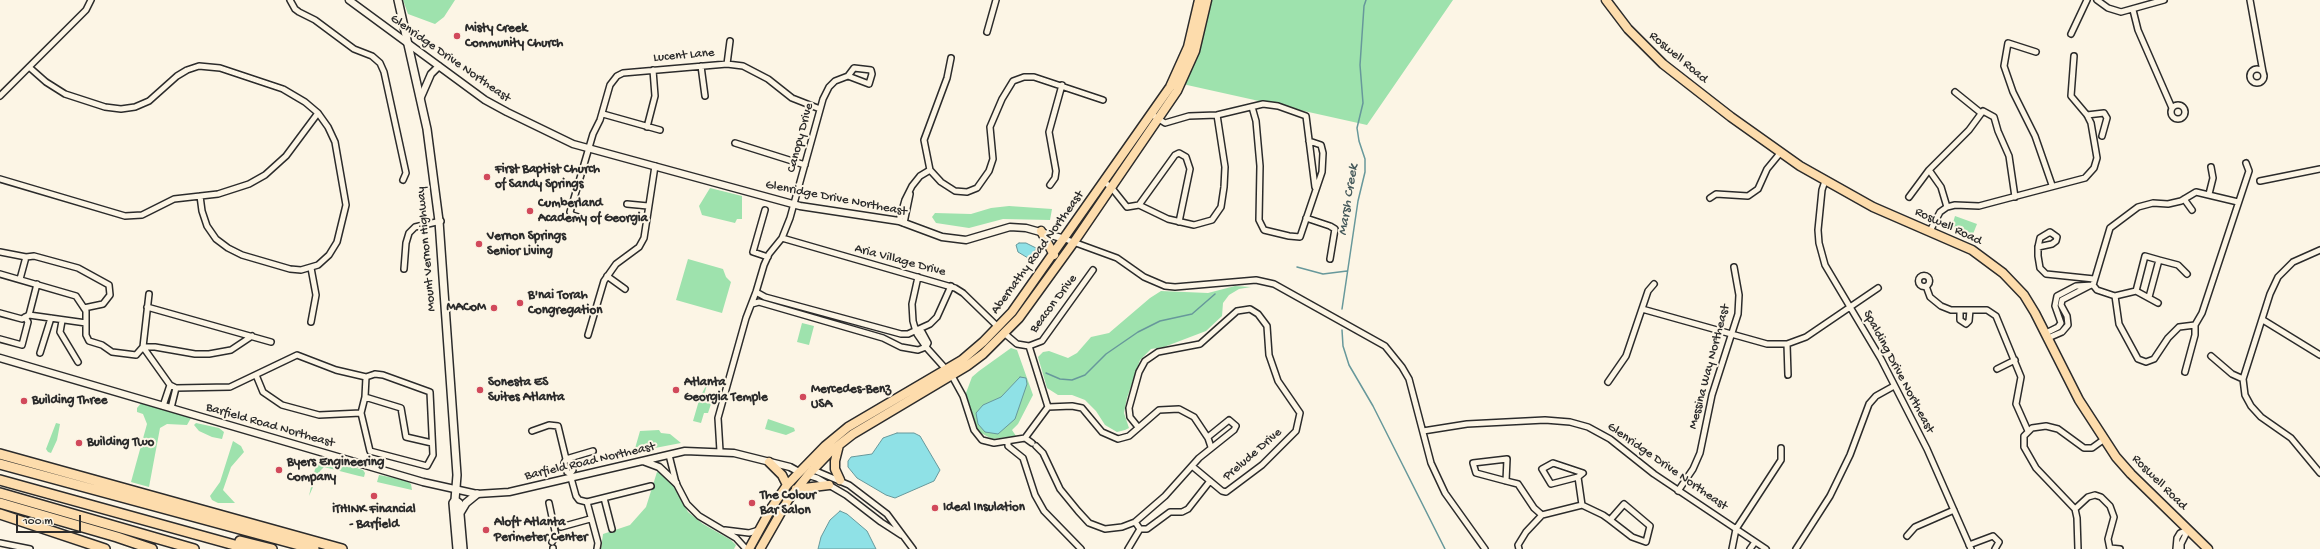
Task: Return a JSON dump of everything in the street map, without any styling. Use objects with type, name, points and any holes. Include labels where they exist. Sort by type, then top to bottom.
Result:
[{"type":"highway","points":[[0,454],[342,549]]},
{"type":"highway","points":[[0,464],[314,549]]},
{"type":"highway","points":[[0,480],[99,509],[199,534],[249,549]]},
{"type":"highway","points":[[0,493],[194,549]]},
{"type":"highway","points":[[0,503],[150,548]]},
{"type":"highway","points":[[0,514],[105,549]]},
{"type":"highway","points":[[199,534],[240,540],[272,549]]},
{"type":"highway","points":[[302,545],[311,549]]},
{"type":"main road","name":"Mount Vernon Highway","points":[[398,0],[427,129],[440,221],[455,447],[456,500],[453,503],[457,549]]},
{"type":"main road","name":"Abernathy Road Northeast","points":[[1155,117],[1185,56],[1199,0]]},
{"type":"main road","name":"Abernathy Road Northeast","points":[[1001,330],[1027,307],[1070,240],[1189,68],[1199,38],[1207,0]]},
{"type":"main road","name":"Roswell Road","points":[[1606,0],[1628,29],[1663,64],[1780,152],[1825,181],[1873,207],[1972,250],[2004,274],[2024,295],[2047,335],[2079,400],[2104,440],[2131,474],[2208,549]]},
{"type":"main road","points":[[1041,231],[1054,255]]},
{"type":"main road","name":"Abernathy Road Northeast","points":[[747,549],[798,469],[848,427],[982,354],[1001,330],[1054,255],[1070,240]]},
{"type":"main road","name":"Abernathy Road Northeast","points":[[760,549],[779,513],[796,489],[810,472],[839,444],[949,373]]},
{"type":"main road","points":[[839,444],[835,460],[835,469],[840,480]]},
{"type":"main road","points":[[769,462],[782,475],[787,485]]},
{"type":"main road","points":[[796,489],[829,485]]},
{"type":"main road","points":[[460,514],[466,503],[477,494]]},
{"type":"main road","name":"Mount Vernon Highway","points":[[456,500],[459,503],[463,549]]},
{"type":"street","points":[[0,96],[86,10],[91,0]]},
{"type":"street","points":[[290,0],[300,12],[315,20],[354,49],[372,56],[380,63],[384,72],[406,173],[403,180]]},
{"type":"street","name":"Glenridge Drive Northeast","points":[[349,0],[485,100],[506,112],[573,144],[794,204],[901,222],[942,237],[966,240],[1010,228],[1026,228],[1041,231],[1070,240],[1117,258],[1144,277],[1165,286],[1175,287],[1256,280],[1274,284],[1373,339],[1392,354],[1409,380],[1423,431],[1467,424],[1545,420],[1570,422],[1588,427],[1610,439],[1678,491],[1766,549]]},
{"type":"street","points":[[987,32],[996,0]]},
{"type":"street","points":[[2071,34],[2087,0]]},
{"type":"street","points":[[2097,0],[2114,10],[2133,10],[2164,0]]},
{"type":"street","points":[[2250,0],[2263,72]]},
{"type":"street","points":[[2133,10],[2138,30],[2172,108]]},
{"type":"street","points":[[727,64],[730,41]]},
{"type":"street","points":[[2036,52],[2008,43],[2004,66],[2013,92],[2035,136],[2052,185]]},
{"type":"street","points":[[1930,231],[1940,212],[1947,207],[1955,205],[1979,206],[2015,197],[2052,185],[2085,178],[2094,168],[2097,158],[2096,146],[2087,115],[2071,96],[2074,56]]},
{"type":"street","points":[[951,58],[946,78],[924,140],[930,170],[941,182],[955,191],[967,192],[977,188],[989,171],[993,159],[990,127],[1002,98],[1013,81],[1029,77],[1062,85],[1103,100]]},
{"type":"street","name":"Lucent Lane","points":[[585,219],[572,215],[570,212],[589,148],[603,114],[610,85],[617,76],[630,72],[727,64],[754,70],[792,98],[820,109]]},
{"type":"street","points":[[29,67],[46,82],[65,94],[105,107],[121,109],[135,107],[149,101],[187,70],[199,66],[211,66],[283,89],[306,102],[328,127],[334,142],[346,205],[334,249],[324,261],[311,268],[290,269],[242,255],[228,248],[216,239],[207,226],[202,210],[200,196]]},
{"type":"street","points":[[420,97],[432,74],[439,66]]},
{"type":"street","points":[[701,66],[705,96]]},
{"type":"street","name":"Canopy Drive","points":[[722,452],[718,418],[746,318],[768,257],[782,238],[794,204],[820,109],[829,87],[835,81],[848,76],[854,68],[862,67],[871,70],[872,74],[869,84],[848,76]]},
{"type":"street","points":[[647,127],[655,96],[653,70]]},
{"type":"street","points":[[1050,185],[1055,178],[1056,171],[1049,132],[1062,85]]},
{"type":"street","points":[[1955,92],[1981,113],[1983,111],[1994,117],[1998,131],[2009,156],[2015,197]]},
{"type":"street","points":[[1155,117],[1165,123],[1189,116],[1217,115],[1263,104],[1278,106],[1306,116],[1315,188]]},
{"type":"street","points":[[1252,107],[1256,121],[1260,166],[1259,220],[1264,230],[1288,236],[1300,237],[1315,188],[1322,172],[1323,153],[1321,144],[1309,141]]},
{"type":"street","points":[[1909,197],[1929,170],[1969,130],[1981,113]]},
{"type":"street","points":[[2087,115],[2104,113],[2107,118],[2102,136]]},
{"type":"street","points":[[0,179],[125,216],[142,215],[174,200],[234,190],[265,175],[286,156],[318,114]]},
{"type":"street","points":[[603,114],[660,130]]},
{"type":"street","points":[[1108,184],[1127,207],[1139,205],[1179,222],[1194,226],[1212,220],[1221,207],[1225,167],[1217,115]]},
{"type":"street","points":[[735,143],[804,165]]},
{"type":"street","points":[[1710,198],[1716,194],[1748,196],[1758,190],[1767,169],[1780,152]]},
{"type":"street","points":[[1139,205],[1175,155],[1179,153],[1186,158],[1190,169],[1179,222]]},
{"type":"street","points":[[2185,372],[2195,335],[2196,325],[2202,313],[2249,171],[2246,163]]},
{"type":"street","points":[[588,335],[607,276],[616,264],[639,247],[642,242],[647,229],[648,206],[655,166]]},
{"type":"street","points":[[2209,194],[2213,178],[2211,167]]},
{"type":"street","points":[[2260,181],[2320,169]]},
{"type":"street","points":[[901,222],[905,206],[916,181],[930,170]]},
{"type":"street","points":[[1929,170],[1940,187],[1947,207]]},
{"type":"street","name":"Spalding Drive Northeast","points":[[1825,181],[1821,197],[1819,243],[1827,271],[1881,359],[1927,449],[1970,547]]},
{"type":"street","points":[[2092,285],[2110,228],[2138,207],[2153,203],[2168,204],[2184,199],[2196,192],[2238,202]]},
{"type":"street","points":[[2184,199],[2192,210]]},
{"type":"street","points":[[627,204],[648,206]]},
{"type":"street","points":[[765,210],[753,252],[768,257]]},
{"type":"street","points":[[1306,218],[1330,226],[1335,230],[1330,259]]},
{"type":"street","points":[[404,269],[409,233],[415,227],[440,221]]},
{"type":"street","name":"Aria Village Drive","points":[[782,238],[951,286],[963,293],[1017,344],[1029,346]]},
{"type":"street","points":[[2038,247],[2040,268],[2046,274],[2094,279]]},
{"type":"street","points":[[2319,471],[2291,438],[2261,417],[2251,406],[2245,395],[2244,379],[2270,294],[2278,277],[2293,262],[2320,250]]},
{"type":"street","points":[[0,252],[26,257],[34,256],[72,266],[109,285],[110,295],[103,304],[84,308]]},
{"type":"street","points":[[2136,291],[2145,256],[2178,265],[2187,274]]},
{"type":"street","points":[[18,278],[26,257]]},
{"type":"street","points":[[2149,297],[2159,260]]},
{"type":"street","name":"Messina Way Northeast","points":[[1678,491],[1693,469],[1700,453],[1712,395],[1739,304],[1734,267]]},
{"type":"street","points":[[311,268],[316,295],[311,322]]},
{"type":"street","name":"Beacon Drive","points":[[1029,346],[1042,341],[1093,270]]},
{"type":"street","points":[[0,274],[76,296],[86,311],[86,335],[89,341],[102,345],[112,352],[136,355],[143,347],[148,294]]},
{"type":"street","points":[[607,276],[625,289]]},
{"type":"street","points":[[918,277],[912,304],[913,324],[919,330]]},
{"type":"street","points":[[0,339],[22,344],[28,322],[27,316],[37,284]]},
{"type":"street","points":[[1608,382],[1626,356],[1648,291],[1654,284]]},
{"type":"street","points":[[2047,335],[2062,323],[2055,306],[2057,296],[2076,286],[2092,285],[2097,290],[2115,296],[2136,291],[2149,297],[2150,301],[2158,303]]},
{"type":"street","points":[[756,292],[765,297],[901,334],[919,330],[937,318],[951,286]]},
{"type":"street","points":[[1926,286],[1930,297],[1941,306],[1960,310],[1987,310],[1996,316],[2021,377],[2016,404],[2028,431]]},
{"type":"street","points":[[1642,309],[1767,344],[1786,344],[1806,337],[1849,306],[1878,288]]},
{"type":"street","points":[[2115,296],[2119,324],[2138,359],[2146,362],[2154,358],[2168,338],[2180,327],[2196,325]]},
{"type":"street","points":[[752,304],[758,302],[868,334],[900,347],[918,350],[926,347]]},
{"type":"street","points":[[147,307],[272,342]]},
{"type":"street","name":"Prelude Drive","points":[[1138,428],[1130,417],[1129,408],[1139,372],[1145,361],[1158,352],[1200,344],[1237,311],[1250,309],[1258,314],[1267,326],[1269,355],[1278,381],[1297,408],[1300,420],[1296,431],[1270,458],[1226,492],[1210,481]]},
{"type":"street","points":[[1960,310],[1960,320],[1966,324],[1969,321],[1970,310]]},
{"type":"street","points":[[0,313],[22,319],[27,316],[86,323]]},
{"type":"street","points":[[40,353],[51,318]]},
{"type":"street","points":[[2263,320],[2320,355]]},
{"type":"street","points":[[62,321],[60,332],[78,362]]},
{"type":"street","points":[[919,330],[917,334],[926,347],[949,373],[963,396],[974,430],[982,440],[994,443],[1025,438],[1048,407]]},
{"type":"street","points":[[143,347],[155,346],[195,354],[209,354],[231,350],[252,336]]},
{"type":"street","points":[[1786,344],[1788,375]]},
{"type":"street","points":[[1029,346],[1048,407]]},
{"type":"street","points":[[143,347],[170,385],[176,388],[230,387],[297,355],[336,370],[366,377],[375,374],[383,375],[430,392],[433,455],[427,466],[370,451],[361,413],[365,397],[366,377]]},
{"type":"street","points":[[2211,356],[2217,359],[2232,374],[2244,379]]},
{"type":"street","name":"Barfield Road Northeast","points":[[0,358],[456,490],[477,494],[506,493],[571,476],[685,451],[722,452],[798,469]]},
{"type":"street","points":[[1997,368],[2015,360]]},
{"type":"street","points":[[259,374],[263,392],[282,405],[319,415],[361,413]]},
{"type":"street","points":[[163,406],[170,385]]},
{"type":"street","points":[[1796,549],[1824,508],[1837,482],[1869,404],[1876,396],[1894,386]]},
{"type":"street","points":[[171,408],[176,388]]},
{"type":"street","points":[[365,397],[401,408],[406,437],[432,443]]},
{"type":"street","points":[[1048,407],[1082,408],[1102,432],[1112,438],[1123,439],[1129,436],[1159,410],[1179,409],[1194,417],[1208,437],[1211,447]]},
{"type":"street","points":[[1025,438],[1043,454],[1060,489],[1089,523],[1105,529],[1122,527],[1135,522],[1165,496],[1211,447],[1234,430],[1236,426],[1229,420],[1208,437]]},
{"type":"street","points":[[532,431],[549,425],[558,426],[566,459],[570,461],[573,470],[571,476],[576,496],[579,500],[587,502],[651,486]]},
{"type":"street","points":[[2078,549],[2077,518],[2075,509],[2036,468],[2024,447],[2024,436],[2028,431],[2037,426],[2054,427],[2082,448],[2088,449],[2104,440]]},
{"type":"street","points":[[1423,431],[1431,463],[1445,493],[1485,549]]},
{"type":"street","points":[[1008,441],[1008,446],[1023,458],[1035,495],[1044,511],[1081,549]]},
{"type":"street","points":[[1732,549],[1736,529],[1782,460],[1781,448]]},
{"type":"street","points":[[566,459],[593,451]]},
{"type":"street","points":[[669,455],[676,483],[692,510],[736,538],[747,549]]},
{"type":"street","points":[[1506,481],[1507,460],[1473,463],[1476,473],[1506,481],[1518,484],[1534,508],[1542,515]]},
{"type":"street","points":[[639,461],[659,467],[676,483]]},
{"type":"street","points":[[1554,463],[1583,473],[1578,477],[1551,484],[1542,469],[1554,463]]},
{"type":"street","points":[[1140,529],[1148,529],[1170,512],[1182,512],[1188,509],[1210,481],[1192,466]]},
{"type":"street","points":[[798,469],[840,480],[887,514],[913,549]]},
{"type":"street","points":[[810,472],[846,495],[881,522],[903,536]]},
{"type":"street","points":[[1578,477],[1582,505]]},
{"type":"street","points":[[2075,509],[2088,497],[2095,495],[2101,497],[2110,506],[2114,517],[2108,539],[2110,549],[2120,549]]},
{"type":"street","points":[[604,498],[612,529]]},
{"type":"street","points":[[587,502],[590,519],[598,543],[597,549]]},
{"type":"street","points":[[549,503],[556,536],[553,546]]},
{"type":"street","points":[[1519,549],[1518,545],[1526,532],[1542,515],[1582,505],[1610,520],[1632,537],[1646,542],[1650,526],[1624,504],[1610,520]]},
{"type":"street","points":[[1907,536],[1916,527],[1954,510]]},
{"type":"street","points":[[561,527],[590,519]]},
{"type":"street","points":[[1135,522],[1140,529]]},
{"type":"street","points":[[720,529],[742,533],[759,530]]},
{"type":"street","points":[[1128,549],[1140,529]]},
{"type":"street","points":[[2176,549],[2179,535],[2188,530]]},
{"type":"street","points":[[2181,549],[2181,544],[2188,530]]},
{"type":"street","points":[[1970,547],[1993,536],[1999,542],[1995,549]]},
{"type":"street","points":[[1750,549],[1755,542]]},
{"type":"street","points":[[0,543],[30,549]]},
{"type":"green space","points":[[403,0],[455,0],[444,17],[435,24],[408,14]]},
{"type":"green space","points":[[1205,0],[1453,0],[1367,125],[1178,83],[1194,46]]},
{"type":"green space","points":[[710,188],[742,196],[742,219],[737,219],[735,223],[702,215],[699,206]]},
{"type":"green space","points":[[1009,206],[1052,209],[1050,220],[1003,219],[969,228],[936,223],[932,217],[935,213],[971,214],[991,208]]},
{"type":"green space","points":[[1955,216],[1977,224],[1973,234],[1952,226]]},
{"type":"green space","points":[[688,259],[723,269],[726,277],[731,282],[722,313],[676,300]]},
{"type":"green space","points":[[1235,286],[1251,287],[1239,289],[1229,295],[1223,303],[1222,316],[1206,331],[1164,347],[1151,349],[1140,360],[1127,398],[1124,413],[1129,428],[1117,432],[1105,425],[1096,411],[1085,400],[1072,395],[1058,395],[1047,388],[1038,357],[1043,352],[1049,351],[1068,358],[1077,353],[1091,337],[1109,333],[1150,298],[1161,291],[1208,293]]},
{"type":"green space","points":[[802,323],[814,326],[809,345],[797,342]]},
{"type":"green space","points":[[1011,348],[1017,350],[1033,395],[1018,424],[1012,430],[1016,436],[992,439],[979,432],[974,425],[966,393],[972,377]]},
{"type":"green space","points":[[708,382],[702,401],[711,404],[708,413],[704,413],[701,423],[693,421],[700,397]]},
{"type":"green space","points":[[142,402],[188,415],[191,418],[187,425],[167,424],[160,428],[149,487],[131,482],[147,424],[143,414],[137,412],[137,408]]},
{"type":"green space","points":[[768,419],[794,428],[795,431],[786,435],[765,429]]},
{"type":"green space","points":[[56,423],[60,424],[57,440],[51,453],[46,449]]},
{"type":"green space","points":[[196,423],[219,428],[224,432],[222,439],[212,437],[199,431],[194,425]]},
{"type":"green space","points":[[659,430],[661,433],[670,434],[681,443],[634,452],[640,431]]},
{"type":"green space","points":[[233,441],[241,446],[244,452],[231,467],[223,490],[235,503],[218,503],[212,500],[210,496],[220,482]]},
{"type":"green space","points":[[317,460],[338,462],[363,470],[365,473],[364,477],[324,467],[320,471],[309,496]]},
{"type":"green space","points":[[657,472],[664,474],[671,482],[688,512],[703,524],[731,540],[736,545],[734,549],[601,549],[603,534],[630,525],[646,507]]},
{"type":"green space","points":[[379,475],[406,480],[411,484],[412,490],[377,482]]},
{"type":"water","points":[[1019,243],[1026,243],[1036,248],[1033,256],[1028,258],[1018,252],[1016,245]]},
{"type":"water","points":[[1020,377],[1026,378],[1027,384],[1015,419],[998,434],[985,432],[978,424],[976,413],[983,405],[1001,397]]},
{"type":"water","points":[[897,433],[914,433],[920,436],[940,470],[934,481],[895,498],[886,495],[857,478],[848,467],[848,461],[851,457],[872,454],[883,438]]},
{"type":"water","points":[[840,511],[847,514],[867,531],[876,549],[818,549],[821,537],[830,520]]},
{"type":"waterway","name":"Marsh Creek","points":[[1342,309],[1358,201],[1365,172],[1365,159],[1359,141],[1357,128],[1363,103],[1360,65],[1364,6],[1366,0]]},
{"type":"waterway","points":[[1297,267],[1323,274],[1347,271]]},
{"type":"waterway","points":[[1046,373],[1060,379],[1072,380],[1085,375],[1106,354],[1138,332],[1160,321],[1192,314],[1215,294]]},
{"type":"waterway","name":"Marsh Creek","points":[[1342,330],[1343,346],[1349,365],[1373,406],[1445,549]]},
{"type":"place","name":"Misty Creek Community Church","points":[[457,36]]},
{"type":"place","name":"First Baptist Church of Sandy Springs","points":[[487,177]]},
{"type":"place","name":"Cumberland Academy of Georgia","points":[[530,211]]},
{"type":"place","name":"Vernon Springs Senior Living","points":[[479,244]]},
{"type":"place","name":"B'nai Torah Congregation","points":[[520,303]]},
{"type":"place","name":"MACoM","points":[[494,308]]},
{"type":"place","name":"Sonesta ES Suites Atlanta","points":[[480,390]]},
{"type":"place","name":"Atlanta Georgia Temple","points":[[676,390]]},
{"type":"place","name":"Mercedes-Benz USA","points":[[803,397]]},
{"type":"place","name":"Building Three","points":[[24,401]]},
{"type":"place","name":"Building Two","points":[[79,443]]},
{"type":"place","name":"Byers Engineering Company","points":[[279,470]]},
{"type":"place","name":"iTHINK Financial - Barfield","points":[[374,496]]},
{"type":"place","name":"The Colour Bar Salon","points":[[752,503]]},
{"type":"place","name":"Ideal Insulation","points":[[935,508]]},
{"type":"place","name":"Aloft Atlanta Perimeter Center","points":[[486,530]]}]
